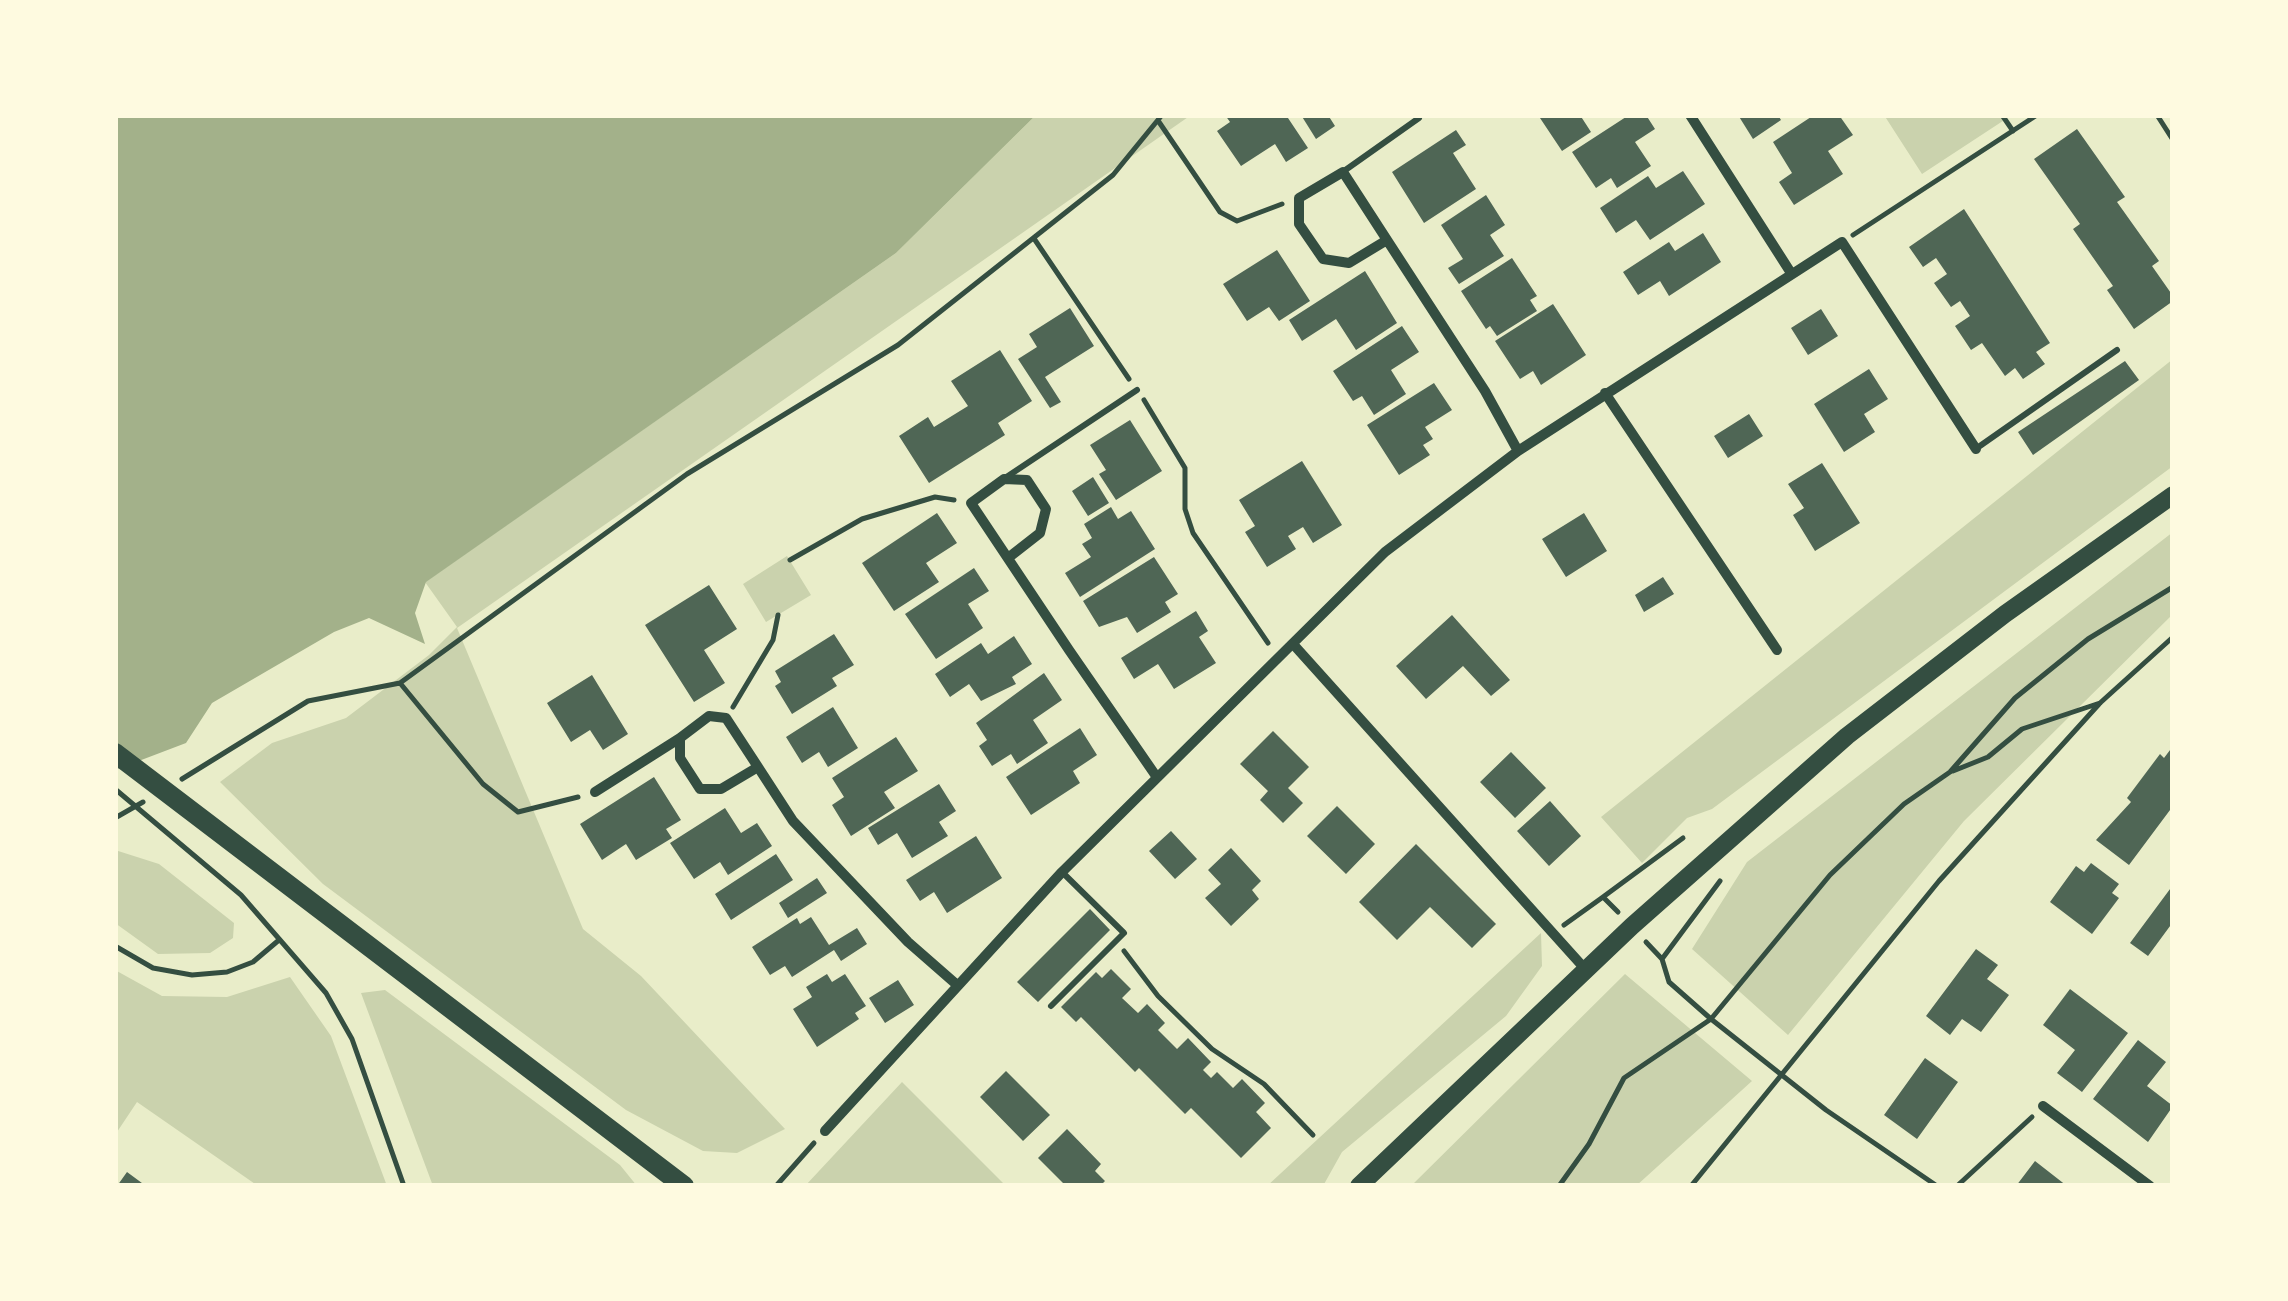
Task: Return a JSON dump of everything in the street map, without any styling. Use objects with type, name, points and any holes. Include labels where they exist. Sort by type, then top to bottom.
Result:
[{"type":"main road","points":[[1359,1186],[1632,926],[1847,736],[2005,614],[2173,495]]},
{"type":"main road","points":[[115,753],[684,1186]]},
{"type":"street","points":[[1690,115],[1791,273]]},
{"type":"street","points":[[1387,240],[1349,262],[1323,258],[1299,224],[1299,198],[1343,172],[1387,240],[1518,451]]},
{"type":"street","points":[[825,1131],[1062,872],[1385,552],[1518,451],[1842,242],[1976,449]]},
{"type":"street","points":[[1605,394],[1776,650]]},
{"type":"street","points":[[1008,558],[1040,533],[1046,509],[1027,480],[1004,478],[971,502],[1008,558],[1156,776]]},
{"type":"street","points":[[1293,644],[1586,970]]},
{"type":"street","points":[[594,792],[709,716],[726,718],[793,821],[908,942],[956,984]]},
{"type":"street","points":[[680,738],[680,758],[700,789],[721,790],[758,767]]},
{"type":"street","points":[[2043,1106],[2150,1186]]},
{"type":"lane","points":[[1343,172],[1419,118]]},
{"type":"lane","points":[[1976,449],[2117,350]]},
{"type":"lane","points":[[1004,478],[1137,390]]},
{"type":"lane","points":[[1051,1006],[1124,933],[1062,872]]},
{"type":"path","points":[[2002,115],[2013,131]]},
{"type":"path","points":[[1842,242],[2038,115]]},
{"type":"path","points":[[2156,115],[2173,140]]},
{"type":"path","points":[[175,783],[308,701],[400,682],[687,474],[898,345],[1035,240],[1112,175],[1161,118],[1220,212],[1237,222],[1299,198]]},
{"type":"path","points":[[1035,240],[1185,468],[1185,510],[1193,533],[1278,658]]},
{"type":"path","points":[[790,560],[862,519],[935,497],[971,502]]},
{"type":"path","points":[[1950,772],[2015,698],[2088,639],[2173,587]]},
{"type":"path","points":[[726,718],[774,640],[778,615]]},
{"type":"path","points":[[1691,1186],[1939,880],[2100,703],[2173,637]]},
{"type":"path","points":[[400,682],[483,784],[518,812],[594,792]]},
{"type":"path","points":[[1559,1186],[1589,1144],[1624,1078],[1710,1019],[1830,874],[1904,804],[1950,772],[1988,756],[2022,730],[2100,703]]},
{"type":"path","points":[[115,789],[241,895],[326,993],[352,1039],[404,1186]]},
{"type":"path","points":[[115,818],[145,800]]},
{"type":"path","points":[[1554,933],[1683,838]]},
{"type":"path","points":[[1662,959],[1720,881]]},
{"type":"path","points":[[1603,897],[1662,959],[1669,982],[1710,1019],[1778,1074],[1937,1186]]},
{"type":"path","points":[[115,946],[153,968],[192,975],[228,972],[253,962],[279,940]]},
{"type":"path","points":[[1116,940],[1158,996],[1212,1050],[1264,1084],[1312,1135]]},
{"type":"path","points":[[1957,1186],[2043,1106]]},
{"type":"path","points":[[776,1186],[825,1131]]},
{"type":"shaded area","points":[[115,115],[1036,115],[896,253],[426,582],[415,613],[425,644],[369,618],[334,632],[212,703],[186,743],[115,770]]},
{"type":"shaded area","points":[[1036,115],[1191,115],[457,628],[583,929],[641,976],[785,1129],[737,1153],[703,1151],[626,1110],[323,884],[220,782],[272,743],[346,718],[429,655],[457,627],[425,582],[896,253]]},
{"type":"shaded area","points":[[1884,115],[2012,115],[1922,174]]},
{"type":"shaded area","points":[[2173,359],[2173,466],[1712,809],[1687,818],[1642,863],[1601,817]]},
{"type":"shaded area","points":[[2173,532],[2173,614],[1964,821],[1788,1035],[1692,949],[1747,862]]},
{"type":"shaded area","points":[[787,556],[811,595],[766,622],[743,584]]},
{"type":"shaded area","points":[[115,850],[159,864],[234,923],[233,938],[210,953],[158,954],[115,923]]},
{"type":"shaded area","points":[[1541,933],[1542,966],[1506,1016],[1342,1152],[1323,1186],[1267,1186]]},
{"type":"shaded area","points":[[115,970],[162,996],[227,997],[290,977],[331,1036],[387,1186],[258,1186],[137,1102],[115,1135]]},
{"type":"shaded area","points":[[1625,974],[1752,1081],[1636,1186],[1411,1186]]},
{"type":"shaded area","points":[[385,990],[620,1165],[637,1186],[433,1186],[361,993]]},
{"type":"shaded area","points":[[902,1082],[1006,1186],[805,1186]]},
{"type":"building","points":[[1225,115],[1286,115],[1308,148],[1286,162],[1275,144],[1241,166],[1217,131],[1230,122]]},
{"type":"building","points":[[1301,115],[1328,115],[1335,126],[1316,139]]},
{"type":"building","points":[[1538,115],[1580,115],[1591,132],[1562,151]]},
{"type":"building","points":[[1629,115],[1646,115],[1655,129],[1635,142],[1651,166],[1617,188],[1611,178],[1596,188],[1572,152]]},
{"type":"building","points":[[1738,115],[1778,115],[1781,120],[1753,139]]},
{"type":"building","points":[[1814,115],[1839,115],[1853,135],[1828,151],[1843,174],[1794,205],[1779,182],[1792,173],[1773,142]]},
{"type":"building","points":[[2077,129],[2125,197],[2117,202],[2159,261],[2152,266],[2173,296],[2173,301],[2134,329],[2107,290],[2113,286],[2073,229],[2080,224],[2034,159]]},
{"type":"building","points":[[1456,130],[1466,145],[1453,153],[1476,189],[1424,223],[1392,172]]},
{"type":"building","points":[[1683,171],[1705,204],[1650,240],[1636,220],[1616,233],[1600,208],[1648,176],[1656,188]]},
{"type":"building","points":[[1486,195],[1505,225],[1490,235],[1504,256],[1459,284],[1448,268],[1463,259],[1441,225]]},
{"type":"building","points":[[1964,209],[2050,343],[2036,352],[2045,364],[2023,379],[2015,368],[2005,376],[1982,343],[1971,350],[1955,326],[1970,316],[1960,301],[1951,307],[1934,283],[1947,274],[1936,258],[1923,267],[1909,247]]},
{"type":"building","points":[[1703,233],[1721,262],[1669,296],[1660,281],[1638,295],[1623,272],[1669,242],[1675,251]]},
{"type":"building","points":[[1277,250],[1310,301],[1279,321],[1269,307],[1247,321],[1223,284]]},
{"type":"building","points":[[1512,258],[1537,296],[1530,300],[1537,311],[1497,336],[1490,326],[1486,329],[1461,291]]},
{"type":"building","points":[[1365,271],[1397,323],[1356,350],[1336,319],[1302,341],[1289,320]]},
{"type":"building","points":[[1553,304],[1586,355],[1541,385],[1533,371],[1520,379],[1495,341]]},
{"type":"building","points":[[1070,308],[1094,346],[1045,377],[1061,402],[1050,408],[1018,359],[1037,347],[1029,334]]},
{"type":"building","points":[[1821,309],[1838,336],[1808,355],[1791,328]]},
{"type":"building","points":[[1402,326],[1419,352],[1391,370],[1406,394],[1374,415],[1362,396],[1353,401],[1333,371]]},
{"type":"building","points":[[1000,350],[1032,401],[998,423],[1005,435],[929,483],[899,436],[928,417],[934,427],[968,406],[951,381]]},
{"type":"building","points":[[2125,361],[2139,380],[2033,455],[2018,432]]},
{"type":"building","points":[[1869,369],[1888,399],[1864,414],[1875,432],[1844,452],[1814,404]]},
{"type":"building","points":[[1434,383],[1452,410],[1425,427],[1433,439],[1423,445],[1430,455],[1399,475],[1367,425]]},
{"type":"building","points":[[1749,414],[1763,436],[1728,458],[1714,436]]},
{"type":"building","points":[[1130,420],[1162,471],[1116,500],[1099,474],[1106,470],[1090,445]]},
{"type":"building","points":[[1302,461],[1342,525],[1313,543],[1303,527],[1288,536],[1296,549],[1267,567],[1245,532],[1255,526],[1239,500]]},
{"type":"building","points":[[1822,463],[1860,523],[1815,551],[1793,515],[1804,508],[1788,484]]},
{"type":"building","points":[[1093,477],[1109,503],[1088,516],[1072,491]]},
{"type":"building","points":[[1111,507],[1118,519],[1131,511],[1155,549],[1080,597],[1065,573],[1091,557],[1082,544],[1092,538],[1084,524]]},
{"type":"building","points":[[937,513],[957,543],[926,563],[939,582],[894,611],[862,563]]},
{"type":"building","points":[[1584,513],[1607,551],[1566,577],[1542,539]]},
{"type":"building","points":[[1154,557],[1178,594],[1165,602],[1171,612],[1137,633],[1127,617],[1099,627],[1083,601]]},
{"type":"building","points":[[974,568],[989,591],[968,604],[983,628],[936,659],[905,614]]},
{"type":"building","points":[[1663,577],[1674,594],[1644,612],[1635,595]]},
{"type":"building","points":[[709,585],[737,629],[704,650],[725,683],[694,702],[645,625]]},
{"type":"building","points":[[1196,611],[1208,631],[1199,637],[1216,663],[1174,689],[1158,664],[1134,679],[1121,658]]},
{"type":"building","points":[[1452,615],[1510,680],[1491,696],[1463,666],[1426,699],[1396,666]]},
{"type":"building","points":[[834,634],[854,665],[832,678],[837,686],[792,714],[775,686],[781,682],[775,671]]},
{"type":"building","points":[[1014,636],[1032,664],[1012,677],[1016,684],[981,701],[969,684],[950,697],[935,674],[981,643],[988,654]]},
{"type":"building","points":[[1044,673],[1062,700],[1033,720],[1048,743],[1017,764],[1011,754],[992,766],[979,746],[987,740],[976,723]]},
{"type":"building","points":[[592,675],[628,734],[603,750],[590,730],[571,742],[547,703]]},
{"type":"building","points":[[833,707],[858,748],[828,767],[819,752],[802,763],[786,737]]},
{"type":"building","points":[[1080,728],[1097,755],[1073,771],[1080,783],[1031,815],[1006,777]]},
{"type":"building","points":[[1273,731],[1309,767],[1288,788],[1303,803],[1283,823],[1260,800],[1268,791],[1240,764]]},
{"type":"building","points":[[896,737],[918,771],[884,792],[895,808],[851,836],[832,805],[844,797],[832,778]]},
{"type":"building","points":[[2173,746],[2173,806],[2129,865],[2096,840],[2131,802],[2127,798],[2160,754],[2164,758]]},
{"type":"building","points":[[1511,752],[1546,788],[1515,818],[1480,782]]},
{"type":"building","points":[[654,777],[681,820],[666,829],[672,838],[636,860],[626,844],[602,860],[580,824]]},
{"type":"building","points":[[939,784],[956,811],[939,822],[948,836],[912,858],[897,833],[878,845],[868,828]]},
{"type":"building","points":[[1550,801],[1581,836],[1549,866],[1517,831]]},
{"type":"building","points":[[1337,806],[1375,844],[1346,874],[1307,836]]},
{"type":"building","points":[[725,808],[741,833],[757,823],[772,846],[728,875],[720,862],[694,879],[670,843]]},
{"type":"building","points":[[1171,831],[1197,859],[1175,879],[1149,851]]},
{"type":"building","points":[[976,836],[1002,878],[947,913],[934,892],[920,901],[906,880]]},
{"type":"building","points":[[1416,844],[1496,924],[1472,948],[1430,907],[1397,940],[1359,902]]},
{"type":"building","points":[[1231,848],[1261,881],[1252,890],[1259,899],[1231,926],[1205,898],[1221,884],[1208,870]]},
{"type":"building","points":[[776,854],[793,880],[731,920],[715,894]]},
{"type":"building","points":[[2091,863],[2119,884],[2112,893],[2119,898],[2092,934],[2050,902],[2076,866],[2084,872]]},
{"type":"building","points":[[817,878],[827,893],[788,918],[779,903]]},
{"type":"building","points":[[2173,885],[2173,922],[2148,956],[2130,943]]},
{"type":"building","points":[[1090,909],[1110,930],[1038,1002],[1017,982]]},
{"type":"building","points":[[811,917],[829,945],[857,928],[867,944],[841,961],[834,950],[792,977],[785,966],[770,975],[752,947],[797,918],[800,924]]},
{"type":"building","points":[[1976,949],[1998,965],[1987,979],[2009,995],[1981,1032],[1962,1019],[1950,1035],[1926,1016]]},
{"type":"building","points":[[1111,969],[1131,989],[1122,998],[1138,1013],[1147,1004],[1165,1023],[1158,1030],[1177,1049],[1188,1038],[1211,1062],[1203,1070],[1211,1078],[1217,1072],[1233,1088],[1242,1079],[1265,1103],[1256,1112],[1271,1128],[1241,1158],[1191,1108],[1185,1114],[1139,1068],[1135,1072],[1081,1017],[1076,1022],[1061,1007],[1096,972],[1102,978]]},
{"type":"building","points":[[827,974],[832,982],[845,974],[866,1006],[855,1013],[859,1019],[817,1047],[793,1009],[812,997],[806,987]]},
{"type":"building","points":[[898,980],[914,1005],[885,1023],[869,998]]},
{"type":"building","points":[[2070,989],[2128,1033],[2082,1092],[2057,1073],[2075,1050],[2043,1025]]},
{"type":"building","points":[[2138,1040],[2166,1062],[2147,1086],[2173,1106],[2148,1142],[2093,1099]]},
{"type":"building","points":[[1925,1058],[1958,1082],[1917,1139],[1884,1115]]},
{"type":"building","points":[[1006,1071],[1050,1115],[1023,1141],[980,1097]]},
{"type":"building","points":[[1067,1129],[1101,1164],[1095,1171],[1105,1181],[1100,1186],[1066,1186],[1038,1158]]},
{"type":"building","points":[[2035,1161],[2067,1186],[2016,1186]]},
{"type":"building","points":[[127,1172],[146,1186],[117,1186]]}]
